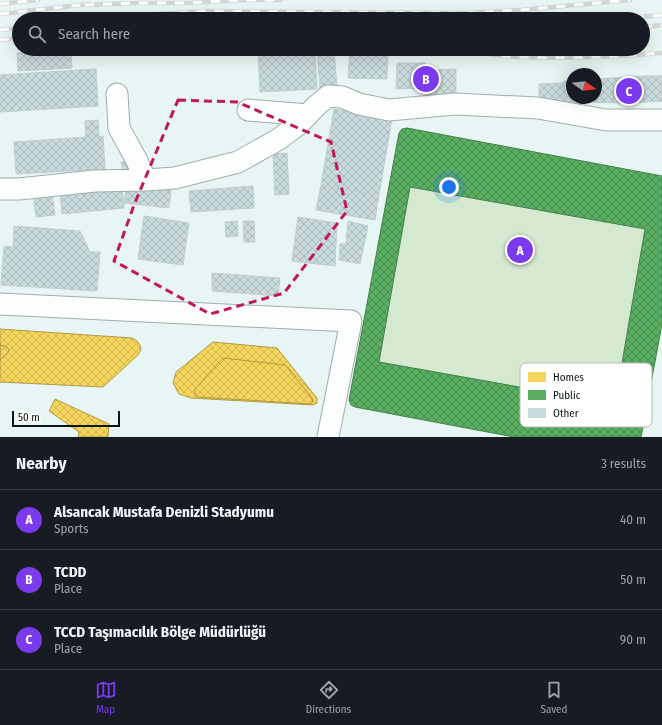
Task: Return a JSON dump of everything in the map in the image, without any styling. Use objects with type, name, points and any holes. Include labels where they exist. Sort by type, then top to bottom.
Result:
[{"type":"lane","points":[[117,94],[119,128],[146,180]]},
{"type":"lane","points":[[0,189],[176,178],[238,162],[279,139],[299,124],[328,96],[342,97],[359,104],[389,110],[455,104],[538,108],[606,120],[662,120]]},
{"type":"lane","points":[[248,110],[308,115]]},
{"type":"lane","points":[[0,304],[351,321],[328,437]]},
{"type":"highlighted area","points":[[178,100],[237,102],[331,142],[347,211],[284,293],[210,314],[114,261],[134,205]]},
{"type":"green space","points":[[407,128],[662,176],[662,324],[652,378],[652,363],[520,363],[520,427],[643,427],[641,437],[514,437],[351,405],[349,400],[399,133],[402,129]]},
{"type":"building: Homes","points":[[0,329],[132,338],[140,345],[141,350],[138,355],[103,387],[0,382]]},
{"type":"building: Homes","points":[[213,342],[277,348],[317,398],[317,403],[313,405],[191,398],[179,394],[173,383],[176,372]]},
{"type":"building: Homes","points":[[0,345],[8,348],[9,352],[0,360]]},
{"type":"building: Homes","points":[[223,358],[285,365],[313,401],[311,404],[198,397],[195,394],[195,389]]},
{"type":"building: Homes","points":[[55,399],[109,424],[108,437],[78,437],[79,432],[49,411]]},
{"type":"building: Public","points":[[407,128],[662,176],[662,324],[652,378],[652,363],[622,363],[645,229],[410,187],[379,362],[520,387],[520,427],[643,427],[641,437],[514,437],[351,405],[349,400],[399,133],[402,129]]},
{"type":"building: Other","points":[[17,56],[71,56],[72,68],[18,71]]},
{"type":"building: Other","points":[[258,56],[315,56],[317,89],[260,92]]},
{"type":"building: Other","points":[[318,56],[335,56],[337,88],[320,89]]},
{"type":"building: Other","points":[[350,56],[388,56],[387,79],[348,78]]},
{"type":"building: Other","points":[[397,63],[425,63],[425,70],[456,69],[456,96],[426,96],[427,88],[396,89]]},
{"type":"building: Other","points":[[96,69],[98,106],[0,112],[0,75]]},
{"type":"building: Other","points":[[662,76],[662,101],[602,103],[602,79]]},
{"type":"building: Other","points":[[564,81],[566,81],[566,102],[565,102]]},
{"type":"building: Other","points":[[564,83],[565,102],[539,104],[539,84]]},
{"type":"building: Other","points":[[334,109],[392,119],[379,195],[321,185]]},
{"type":"building: Other","points":[[98,120],[99,137],[103,136],[105,169],[16,174],[14,142],[86,137],[85,121]]},
{"type":"building: Other","points":[[287,153],[289,194],[275,195],[273,154]]},
{"type":"building: Other","points":[[133,161],[134,170],[123,171],[121,162]]},
{"type":"building: Other","points":[[127,185],[171,190],[169,208],[124,203]]},
{"type":"building: Other","points":[[321,185],[379,195],[375,220],[316,210]]},
{"type":"building: Other","points":[[122,186],[124,208],[62,214],[60,191]]},
{"type":"building: Other","points":[[253,186],[254,208],[191,212],[189,191]]},
{"type":"building: Other","points":[[52,192],[55,215],[36,217],[33,194]]},
{"type":"building: Other","points":[[144,216],[189,223],[183,265],[138,259]]},
{"type":"building: Other","points":[[298,217],[337,223],[335,266],[292,261]]},
{"type":"building: Other","points":[[237,221],[238,236],[226,237],[225,222]]},
{"type":"building: Other","points":[[243,221],[254,221],[255,242],[244,242]]},
{"type":"building: Other","points":[[348,221],[368,226],[360,264],[339,260],[340,244],[346,244]]},
{"type":"building: Other","points":[[14,226],[80,231],[90,252],[100,252],[97,291],[1,285],[4,246],[13,247]]},
{"type":"building: Other","points":[[212,273],[280,278],[278,296],[212,291]]},
{"type":"railway","points":[[0,4],[38,0]]},
{"type":"railway","points":[[85,5],[281,0]]},
{"type":"railway","points":[[485,12],[630,0]]},
{"type":"railway","points":[[18,12],[89,4]]},
{"type":"railway","points":[[189,12],[336,12]]},
{"type":"railway","points":[[0,14],[12,13]]},
{"type":"railway","points":[[650,16],[662,15]]},
{"type":"railway","points":[[650,26],[662,25]]},
{"type":"railway","points":[[0,30],[12,29]]},
{"type":"railway","points":[[0,40],[12,39]]},
{"type":"railway","points":[[650,54],[662,53]]},
{"type":"railway","points":[[501,56],[536,58],[626,56]]},
{"type":"place","name":"TCDD","points":[[426,79]]},
{"type":"place","name":"TCCD Taşımacılık Bölge Müdürlüğü","points":[[629,91]]},
{"type":"place","name":"Alsancak Mustafa Denizli Stadyumu","points":[[520,250]]}]
